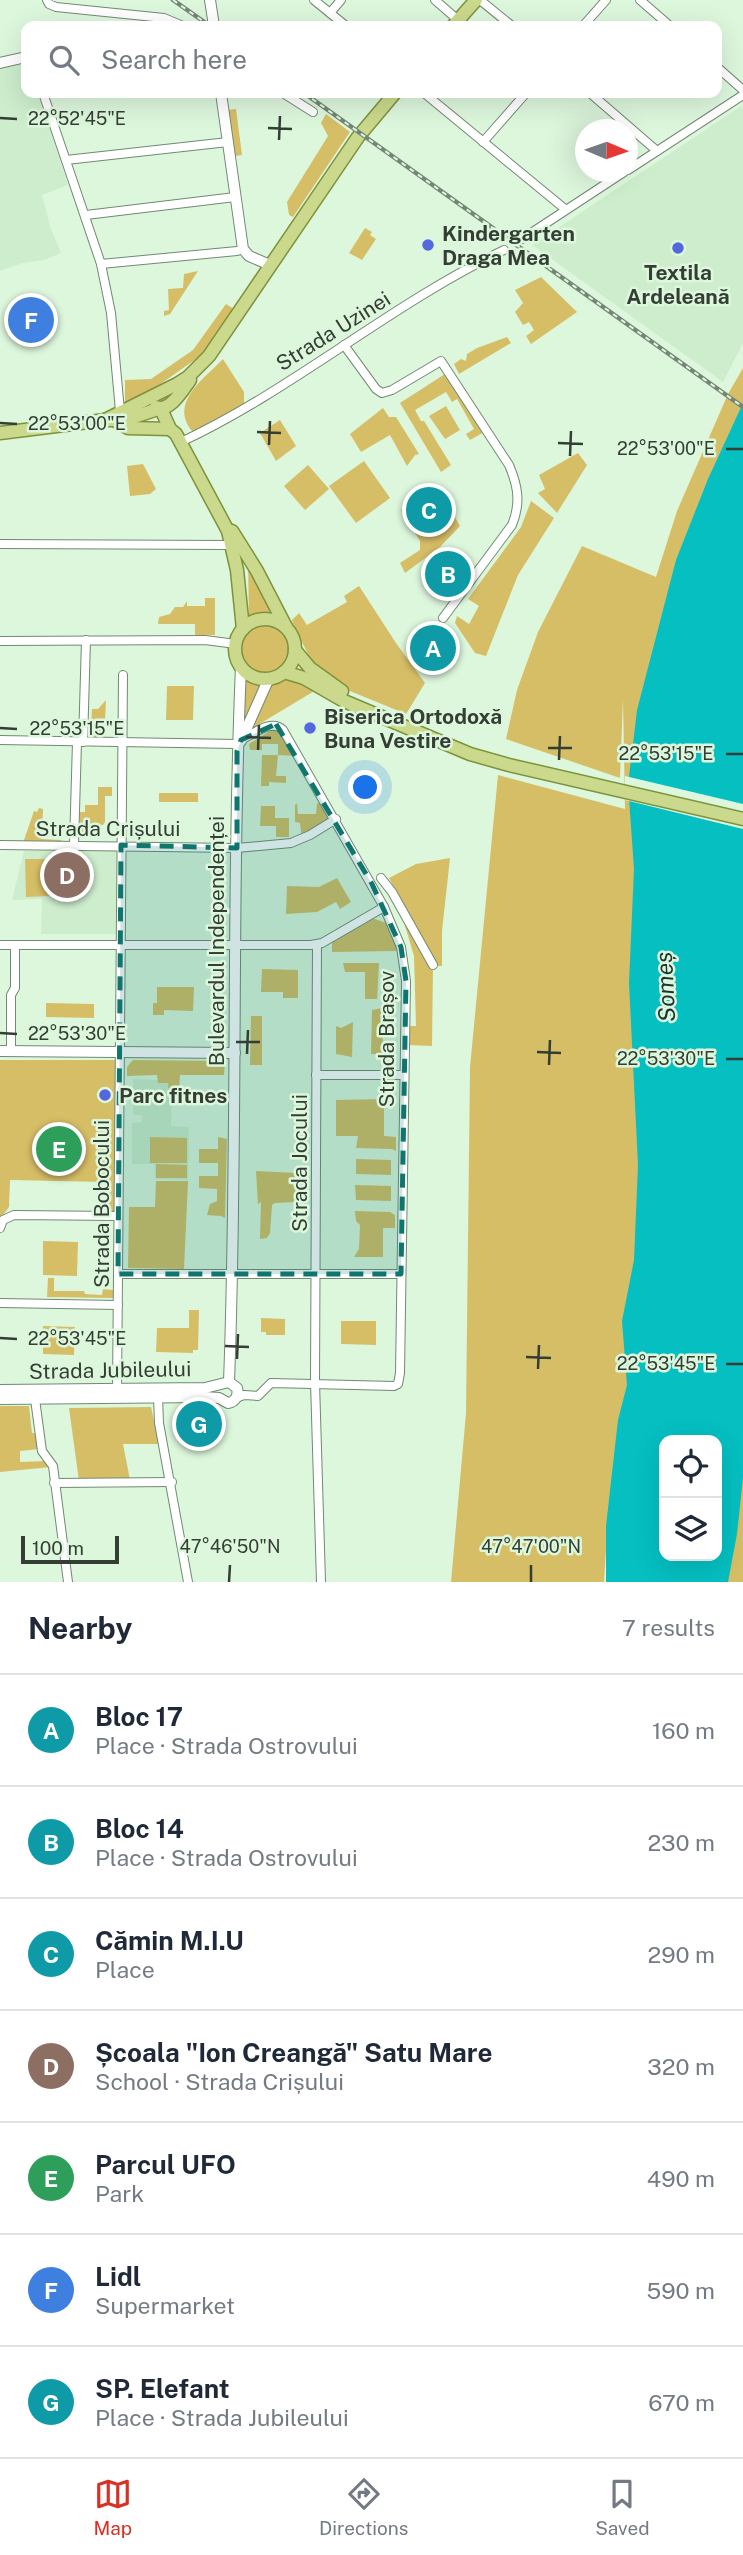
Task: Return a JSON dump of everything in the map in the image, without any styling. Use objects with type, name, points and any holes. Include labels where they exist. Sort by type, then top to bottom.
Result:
[{"type":"main road","points":[[458,21],[478,0]]},
{"type":"main road","points":[[0,433],[114,417],[163,402],[201,366],[223,337],[358,137],[391,98]]},
{"type":"main road","points":[[163,402],[176,435],[223,520],[232,545],[243,629],[236,644]]},
{"type":"main road","points":[[114,417],[128,428],[160,427],[176,435]]},
{"type":"main road","points":[[211,498],[257,571],[293,638],[295,650],[292,663],[284,672],[269,678],[251,675],[241,666]]},
{"type":"main road","points":[[243,629],[256,621],[267,619],[278,621],[287,628]]},
{"type":"main road","name":"Bulevardul Independenței","points":[[236,644],[241,666]]},
{"type":"main road","points":[[295,650],[306,665],[347,694],[395,720],[470,754],[743,819]]},
{"type":"main road","points":[[284,672],[304,678],[344,701],[471,747],[743,813]]},
{"type":"street","points":[[47,0],[56,7],[164,18],[171,21]]},
{"type":"street","points":[[211,0],[213,21]]},
{"type":"street","points":[[314,0],[340,21]]},
{"type":"street","points":[[330,13],[341,0]]},
{"type":"street","points":[[435,0],[454,21]]},
{"type":"street","points":[[478,0],[505,21]]},
{"type":"street","points":[[587,21],[606,0]]},
{"type":"street","points":[[640,0],[664,21]]},
{"type":"street","points":[[0,63],[21,58]]},
{"type":"street","points":[[638,163],[743,93],[722,72]]},
{"type":"street","points":[[45,98],[101,264],[111,313],[114,417]]},
{"type":"street","points":[[222,98],[243,249],[249,256],[270,265]]},
{"type":"street","points":[[291,98],[313,112]]},
{"type":"street","points":[[430,98],[565,209]]},
{"type":"street","points":[[483,142],[522,98]]},
{"type":"street","points":[[596,98],[657,151]]},
{"type":"street","points":[[66,160],[228,142]]},
{"type":"street","points":[[522,239],[608,182]]},
{"type":"street","points":[[86,215],[235,197]]},
{"type":"street","points":[[101,264],[243,249]]},
{"type":"street","name":"Strada Uzinei","points":[[176,435],[279,386],[444,282],[503,250]]},
{"type":"street","points":[[344,345],[376,389],[382,393],[392,390],[441,361],[509,465],[516,482],[518,511],[512,525],[443,618]]},
{"type":"street","points":[[0,544],[232,545]]},
{"type":"street","points":[[74,845],[86,640]]},
{"type":"street","points":[[0,641],[205,640],[236,644]]},
{"type":"street","name":"Bulevardul Independenței","points":[[225,1384],[233,1273],[235,944],[241,666]]},
{"type":"street","name":"Strada Bobocului","points":[[117,1394],[123,675]]},
{"type":"street","name":"Bulevardul Independenței","points":[[239,745],[269,678]]},
{"type":"street","name":"Strada Brașov","points":[[239,745],[272,724],[280,726],[384,907],[401,947],[404,962],[406,981],[398,1384],[329,1385],[314,1382]]},
{"type":"street","points":[[0,740],[239,745]]},
{"type":"street","name":"Strada Crișului","points":[[0,845],[237,848],[294,843],[335,819]]},
{"type":"street","points":[[381,878],[392,892],[433,965]]},
{"type":"street","points":[[0,945],[317,944],[384,907]]},
{"type":"street","name":"Strada Jocului","points":[[317,944],[314,1382],[321,1582]]},
{"type":"street","points":[[15,945],[15,988],[11,995],[5,1051],[235,1053]]},
{"type":"street","points":[[316,1075],[403,1075]]},
{"type":"street","points":[[0,1228],[3,1220],[9,1216],[118,1216]]},
{"type":"street","points":[[118,1274],[401,1274]]},
{"type":"street","points":[[0,1303],[118,1305]]},
{"type":"street","points":[[239,1395],[235,1385],[225,1384],[218,1392],[219,1398],[228,1403],[239,1395],[258,1396],[271,1383],[314,1382]]},
{"type":"street","name":"Strada Jubileului","points":[[0,1399],[117,1394],[225,1384]]},
{"type":"street","name":"Strada Jubileului","points":[[0,1390],[219,1398]]},
{"type":"street","points":[[158,1397],[159,1423],[172,1482],[188,1582]]},
{"type":"street","points":[[34,1399],[42,1451],[53,1466],[68,1582]]},
{"type":"street","points":[[54,1483],[172,1482]]},
{"type":"highlighted area","points":[[276,724],[372,884],[401,947],[406,981],[401,1274],[118,1274],[121,845],[237,848],[237,751],[241,740]]},
{"type":"shaded area","points":[[21,62],[21,98],[40,98],[68,185],[42,195],[61,253],[0,271],[0,66]]},
{"type":"shaded area","name":"Textila Ardeleană","points":[[743,105],[743,343],[723,382],[532,245],[627,182],[638,182],[638,175]]},
{"type":"shaded area","points":[[236,109],[242,155],[235,156],[227,110]]},
{"type":"shaded area","points":[[326,114],[350,132],[293,217],[289,215],[287,202],[328,136],[321,123]]},
{"type":"shaded area","points":[[365,228],[372,232],[370,235],[376,239],[362,260],[349,253]]},
{"type":"shaded area","points":[[198,271],[170,314],[164,316],[164,311],[169,310],[168,289],[183,288],[184,274]]},
{"type":"shaded area","points":[[541,277],[577,312],[531,344],[526,336],[534,330],[529,322],[523,325],[515,312],[523,303],[515,290]]},
{"type":"shaded area","points":[[226,304],[234,309],[203,354],[142,397],[125,403],[125,380],[151,379],[193,350]]},
{"type":"shaded area","points":[[507,337],[511,343],[459,374],[454,364],[461,359],[466,361],[467,354],[477,348]]},
{"type":"shaded area","points":[[223,359],[244,392],[244,404],[209,427],[193,432],[186,421],[186,401],[199,383]]},
{"type":"shaded area","points":[[743,368],[743,1582],[673,1582],[606,1575],[609,1499],[604,1582],[451,1582],[466,1413],[470,1067],[498,775],[625,809],[623,699],[620,778],[506,739],[517,690],[538,632],[582,546],[656,577],[677,511],[728,394]]},
{"type":"shaded area","points":[[448,372],[486,431],[470,440],[466,434],[474,429],[457,399],[452,402],[446,392],[415,410],[451,465],[441,472],[400,403]]},
{"type":"shaded area","points":[[446,406],[460,430],[445,439],[429,416]]},
{"type":"shaded area","points":[[383,408],[389,417],[396,417],[419,454],[415,455],[407,466],[390,435],[361,452],[350,434]]},
{"type":"shaded area","points":[[280,420],[296,446],[276,461],[260,433]]},
{"type":"shaded area","points":[[578,453],[587,465],[557,513],[538,493],[545,489],[539,475]]},
{"type":"shaded area","points":[[364,461],[390,498],[356,523],[329,486]]},
{"type":"shaded area","points":[[143,464],[156,489],[150,494],[130,496],[127,466]]},
{"type":"shaded area","points":[[308,465],[329,489],[305,510],[284,486]]},
{"type":"shaded area","points":[[440,491],[460,526],[440,547],[405,573],[400,563],[420,550],[420,541],[401,510],[412,499],[432,530],[442,526],[445,522],[430,498]]},
{"type":"shaded area","points":[[531,501],[554,518],[518,575],[486,656],[475,653],[455,623],[457,616],[469,624],[479,606],[468,599],[521,527]]},
{"type":"shaded area","points":[[248,561],[276,619],[260,617],[249,622]]},
{"type":"shaded area","points":[[359,586],[425,683],[406,714],[345,689],[314,666],[293,624],[292,620],[299,613],[307,625],[347,602],[344,596]]},
{"type":"shaded area","points":[[205,598],[215,598],[215,635],[195,635],[195,624],[158,624],[159,617],[170,614],[175,607],[183,607],[187,601],[187,606],[205,606]]},
{"type":"shaded area","points":[[265,619],[286,628],[295,649],[286,670],[265,679],[244,670],[235,649],[244,628]]},
{"type":"shaded area","points":[[242,669],[255,679],[267,679],[240,741]]},
{"type":"shaded area","points":[[294,677],[316,690],[246,732],[272,679]]},
{"type":"shaded area","points":[[167,686],[194,686],[193,720],[166,720]]},
{"type":"shaded area","points":[[106,700],[104,740],[90,740],[92,709],[98,709]]},
{"type":"shaded area","points":[[273,729],[280,729],[296,756],[278,755],[278,744],[262,744],[262,750],[250,750],[249,744]]},
{"type":"shaded area","points":[[262,755],[278,755],[276,776],[286,776],[286,783],[269,782],[269,786],[261,786]]},
{"type":"shaded area","points":[[98,787],[112,787],[112,796],[105,796],[105,822],[103,825],[86,824],[85,837],[79,837],[80,812],[85,812],[85,805],[98,805]]},
{"type":"shaded area","points":[[159,793],[198,793],[198,802],[159,802]]},
{"type":"shaded area","points":[[297,803],[298,814],[316,814],[317,803],[328,806],[336,819],[302,840],[300,823],[295,822]]},
{"type":"shaded area","points":[[261,806],[275,806],[275,818],[289,818],[289,837],[276,837],[276,826],[260,826]]},
{"type":"shaded area","points":[[39,808],[43,809],[42,839],[61,840],[61,845],[23,843],[34,811],[37,812]]},
{"type":"shaded area","points":[[116,850],[117,934],[41,934],[42,899],[12,900],[24,851]]},
{"type":"shaded area","points":[[450,858],[442,931],[442,966],[433,966],[432,1046],[408,1045],[409,1026],[416,1026],[414,956],[403,919],[407,913],[389,878],[416,864]]},
{"type":"shaded area","points":[[25,859],[49,859],[49,896],[26,897]]},
{"type":"shaded area","points":[[337,878],[351,902],[340,909],[336,902],[317,912],[286,914],[287,886],[319,887]]},
{"type":"shaded area","points":[[372,918],[389,924],[398,951],[332,952],[332,940]]},
{"type":"shaded area","points":[[343,963],[379,963],[377,1002],[377,999],[365,999],[365,972],[345,972]]},
{"type":"shaded area","points":[[262,969],[298,970],[298,998],[283,998],[283,992],[261,992]]},
{"type":"shaded area","points":[[157,987],[194,987],[193,1011],[164,1010],[164,1015],[153,1015],[153,1003],[157,1003]]},
{"type":"shaded area","points":[[46,1003],[94,1004],[94,1018],[46,1017]]},
{"type":"shaded area","points":[[382,1008],[383,1054],[371,1054],[372,1010]]},
{"type":"shaded area","points":[[251,1016],[262,1016],[262,1065],[250,1065]]},
{"type":"shaded area","points":[[353,1022],[352,1057],[336,1054],[336,1026],[341,1028]]},
{"type":"shaded area","points":[[0,1060],[120,1060],[116,1211],[105,1211],[105,1182],[10,1180],[9,1207],[0,1219]]},
{"type":"shaded area","points":[[133,1060],[225,1061],[224,1075],[180,1075],[179,1093],[169,1092],[168,1083],[158,1083],[157,1075],[127,1076],[127,1067]]},
{"type":"shaded area","points":[[133,1079],[172,1083],[171,1126],[189,1127],[188,1180],[155,1179],[154,1164],[132,1164],[132,1123],[142,1122],[142,1115],[133,1115]]},
{"type":"shaded area","points":[[384,1099],[384,1136],[396,1137],[396,1151],[356,1148],[358,1136],[336,1136],[336,1100]]},
{"type":"shaded area","points":[[150,1137],[187,1138],[187,1163],[150,1163]]},
{"type":"shaded area","points":[[218,1137],[227,1139],[225,1218],[207,1215],[210,1204],[217,1201],[217,1189],[199,1188],[199,1176],[218,1176],[218,1163],[199,1163],[199,1149],[218,1149]]},
{"type":"shaded area","points":[[356,1159],[391,1160],[391,1175],[356,1174]]},
{"type":"shaded area","points":[[156,1164],[187,1165],[187,1178],[156,1178]]},
{"type":"shaded area","points":[[256,1171],[296,1173],[296,1202],[272,1205],[270,1233],[267,1238],[260,1239],[261,1202],[258,1204]]},
{"type":"shaded area","points":[[156,1181],[188,1181],[184,1269],[128,1268],[129,1207],[155,1207]]},
{"type":"shaded area","points":[[355,1185],[391,1186],[391,1201],[356,1200]]},
{"type":"shaded area","points":[[355,1211],[390,1212],[395,1215],[395,1228],[383,1228],[383,1257],[354,1257],[359,1249],[360,1225],[356,1221]]},
{"type":"shaded area","points":[[43,1241],[78,1242],[77,1276],[43,1275]]},
{"type":"shaded area","points":[[48,1278],[54,1278],[54,1291],[84,1291],[85,1294],[102,1295],[103,1289],[113,1290],[113,1298],[47,1297]]},
{"type":"shaded area","points":[[189,1310],[199,1310],[198,1350],[193,1350],[193,1353],[156,1352],[157,1328],[189,1328]]},
{"type":"shaded area","points":[[261,1318],[285,1319],[285,1335],[266,1335],[266,1332],[261,1332]]},
{"type":"shaded area","points":[[341,1321],[376,1321],[376,1345],[341,1344]]},
{"type":"shaded area","points":[[43,1326],[75,1327],[74,1355],[43,1354]]},
{"type":"shaded area","points":[[0,1406],[29,1406],[32,1433],[37,1433],[39,1449],[20,1451],[20,1462],[46,1461],[51,1467],[0,1472]]},
{"type":"shaded area","points":[[151,1407],[159,1444],[123,1444],[130,1480],[79,1481],[69,1408]]},
{"type":"water","name":"Someș","points":[[743,403],[743,1478],[737,1534],[728,1582],[606,1582],[606,1526],[618,1420],[627,1385],[622,1321],[634,1260],[638,1165],[629,983],[634,869],[628,784],[637,710],[676,560],[708,479]]},
{"type":"pier","points":[[625,776],[743,804],[743,829],[625,800]]},
{"type":"railway","points":[[173,0],[203,21]]},
{"type":"railway","points":[[311,98],[743,407]]},
{"type":"place","name":"Kindergarten Draga Mea","points":[[428,245]]},
{"type":"place","name":"Textila Ardeleană","points":[[678,248]]},
{"type":"place","name":"Lidl","points":[[31,320]]},
{"type":"place","name":"Cămin M.I.U","points":[[429,510]]},
{"type":"place","name":"Bloc 14","points":[[448,574]]},
{"type":"place","name":"Bloc 17","points":[[433,648]]},
{"type":"place","name":"Biserica Ortodoxă Buna Vestire","points":[[310,728]]},
{"type":"place","name":"Școala \"Ion Creangă\" Satu Mare","points":[[67,875]]},
{"type":"place","name":"Parc fitnes","points":[[105,1095]]},
{"type":"place","name":"Parcul UFO","points":[[59,1149]]},
{"type":"place","name":"SP. Elefant","points":[[199,1424]]}]
